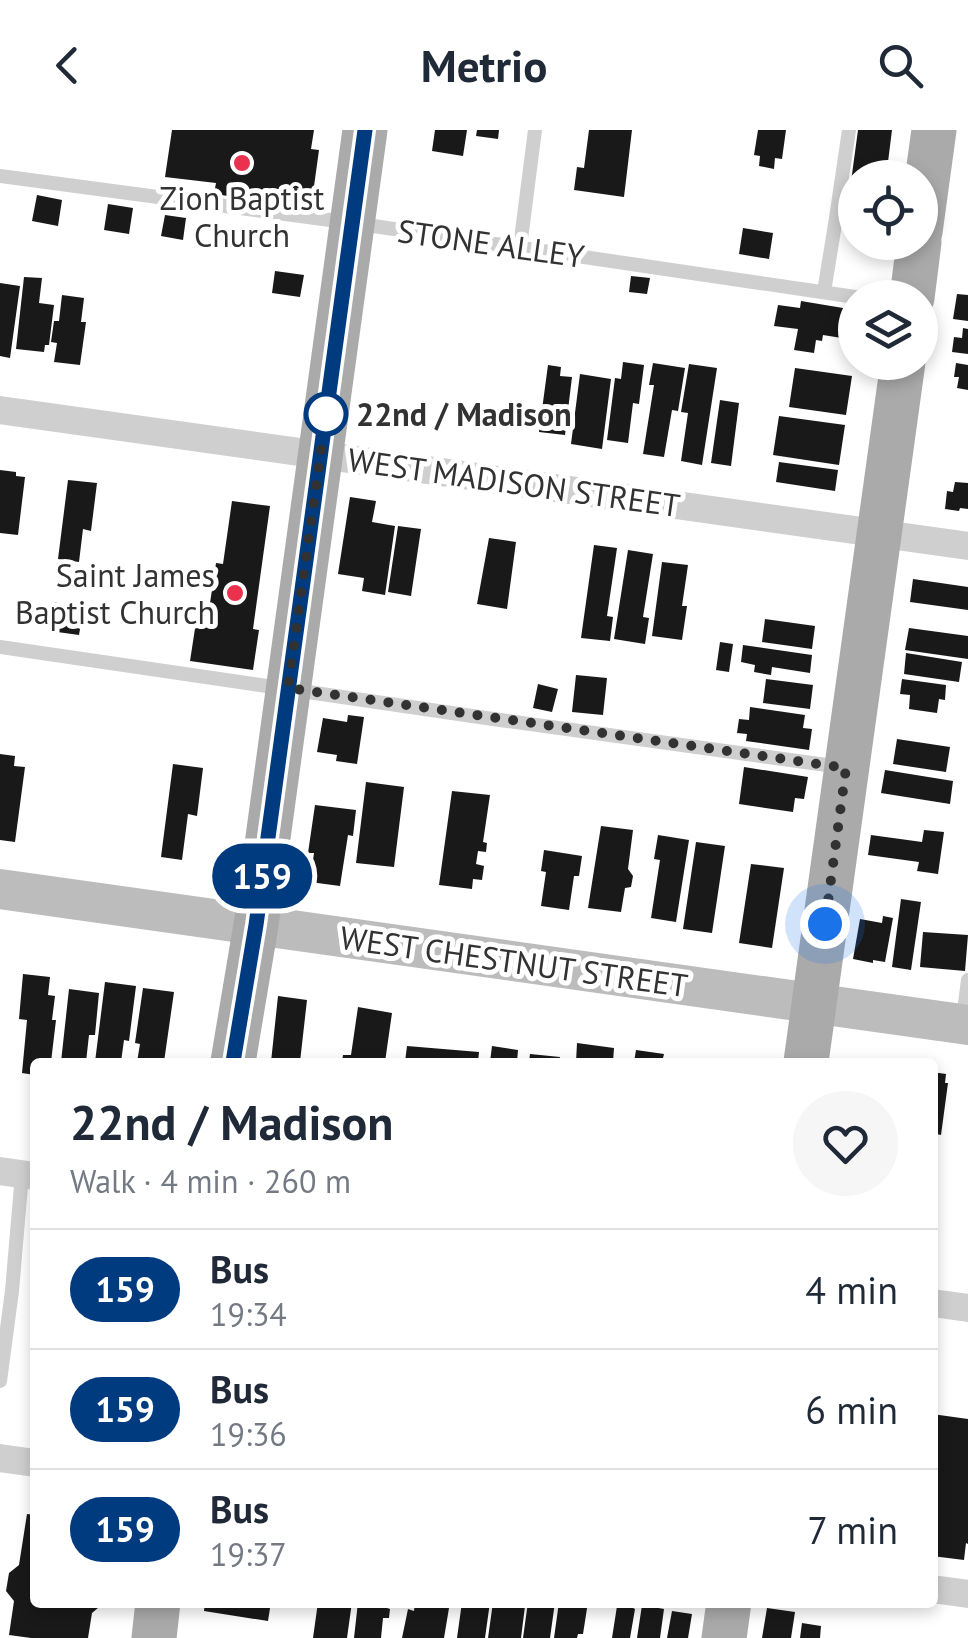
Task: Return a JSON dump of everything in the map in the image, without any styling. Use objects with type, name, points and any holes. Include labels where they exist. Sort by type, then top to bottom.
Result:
[{"type":"main road","points":[[234,1058],[256,925],[365,130]]},
{"type":"main road","points":[[930,160],[934,130]]},
{"type":"main road","points":[[807,1058],[900,380]]},
{"type":"main road","name":"WEST CHESTNUT STREET","points":[[0,889],[965,1024]]},
{"type":"main road","points":[[154,1638],[157,1608]]},
{"type":"main road","points":[[724,1638],[728,1608]]},
{"type":"street","name":"WEST MADISON STREET","points":[[0,410],[968,546]]},
{"type":"street","points":[[938,1304],[968,1308]]},
{"type":"street","points":[[0,1458],[30,1462]]},
{"type":"street","points":[[938,1590],[968,1594]]},
{"type":"lane","points":[[520,248],[536,130]]},
{"type":"lane","points":[[824,292],[849,130]]},
{"type":"lane","name":"STONE ALLEY","points":[[0,176],[838,294]]},
{"type":"lane","points":[[0,646],[846,768]]},
{"type":"lane","points":[[965,1024],[968,980]]},
{"type":"lane","points":[[0,1381],[12,1290],[19,1173]]},
{"type":"building","name":"Zion Baptist Church","points":[[172,130],[314,130],[311,149],[319,150],[311,208],[214,194],[216,183],[165,177]]},
{"type":"building","points":[[435,130],[467,130],[463,156],[432,151]]},
{"type":"building","points":[[477,130],[499,130],[498,139],[476,136]]},
{"type":"building","points":[[589,130],[632,130],[624,197],[574,190],[577,167],[584,168]]},
{"type":"building","points":[[758,130],[786,130],[782,159],[775,158],[774,169],[759,166],[760,156],[754,155]]},
{"type":"building","points":[[858,130],[892,130],[888,160],[854,160]]},
{"type":"building","points":[[37,195],[62,200],[58,226],[32,221]]},
{"type":"building","points":[[108,204],[133,208],[129,234],[104,230]]},
{"type":"building","points":[[165,215],[186,218],[183,240],[161,236]]},
{"type":"building","points":[[743,228],[773,233],[769,259],[739,254]]},
{"type":"building","points":[[275,271],[304,275],[300,297],[272,293]]},
{"type":"building","points":[[631,276],[650,278],[647,294],[629,292]]},
{"type":"building","points":[[24,277],[42,278],[39,303],[54,305],[49,345],[45,345],[44,352],[16,349]]},
{"type":"building","points":[[0,283],[20,286],[10,358],[0,356]]},
{"type":"building","points":[[957,294],[968,295],[968,321],[953,319]]},
{"type":"building","points":[[62,295],[84,298],[81,322],[86,322],[80,365],[54,362],[57,343],[51,342],[54,321],[59,321]]},
{"type":"building","points":[[801,301],[838,307],[838,337],[823,335],[822,341],[816,340],[814,353],[794,350],[798,329],[774,326],[778,305],[800,308]]},
{"type":"building","points":[[963,328],[968,329],[968,354],[952,352],[954,337],[962,338]]},
{"type":"building","points":[[623,362],[644,365],[639,404],[633,403],[628,443],[607,440],[615,378],[621,379]]},
{"type":"building","points":[[653,363],[685,368],[678,411],[672,410],[664,457],[643,454],[654,385],[649,385]]},
{"type":"building","points":[[956,363],[968,365],[968,390],[957,388]]},
{"type":"building","points":[[689,364],[717,368],[702,465],[681,461],[688,413],[681,412]]},
{"type":"building","points":[[548,365],[561,367],[560,376],[572,377],[565,435],[539,432]]},
{"type":"building","points":[[795,368],[838,374],[838,380],[851,380],[846,415],[789,407]]},
{"type":"building","points":[[580,374],[611,379],[602,449],[571,444]]},
{"type":"building","points":[[720,400],[739,403],[731,466],[711,463]]},
{"type":"building","points":[[779,416],[845,425],[839,465],[773,455]]},
{"type":"building","points":[[779,462],[838,470],[835,491],[776,482]]},
{"type":"building","points":[[0,470],[25,477],[18,535],[0,533]]},
{"type":"building","points":[[68,480],[97,483],[91,531],[83,529],[79,562],[58,559]]},
{"type":"building","points":[[955,482],[968,483],[968,509],[945,509],[947,491],[953,492]]},
{"type":"building","points":[[350,497],[376,501],[372,522],[395,526],[385,595],[362,591],[364,578],[338,574]]},
{"type":"building","name":"Saint James Baptist Church","points":[[232,501],[270,506],[253,629],[259,630],[253,670],[190,661],[196,622],[207,623],[216,563],[223,564]]},
{"type":"building","points":[[398,526],[421,529],[411,596],[388,592]]},
{"type":"building","points":[[489,538],[516,542],[507,609],[477,604]]},
{"type":"building","points":[[594,545],[617,548],[607,616],[613,617],[610,641],[581,638]]},
{"type":"building","points":[[628,550],[653,554],[643,617],[649,618],[645,644],[614,639]]},
{"type":"building","points":[[662,562],[688,565],[682,640],[652,636]]},
{"type":"building","points":[[913,579],[968,587],[968,610],[910,602]]},
{"type":"building","points":[[54,602],[84,606],[79,635],[50,631]]},
{"type":"building","points":[[765,619],[815,626],[812,649],[762,642]]},
{"type":"building","points":[[909,628],[968,636],[968,659],[905,650]]},
{"type":"building","points":[[720,642],[733,644],[729,672],[716,670]]},
{"type":"building","points":[[743,645],[812,655],[810,673],[772,667],[771,675],[754,672],[755,665],[741,662]]},
{"type":"building","points":[[906,653],[962,662],[959,682],[904,674]]},
{"type":"building","points":[[576,675],[607,678],[603,715],[572,712]]},
{"type":"building","points":[[766,679],[813,685],[810,709],[763,703]]},
{"type":"building","points":[[902,679],[946,685],[945,700],[939,699],[937,713],[909,709],[910,695],[900,694]]},
{"type":"building","points":[[538,684],[558,689],[552,712],[533,708]]},
{"type":"building","points":[[750,707],[805,715],[803,728],[812,729],[809,750],[746,741],[747,734],[737,733],[739,719],[749,720]]},
{"type":"building","points":[[348,715],[364,717],[357,764],[336,761],[337,755],[317,752],[323,718],[347,722]]},
{"type":"building","points":[[897,739],[950,747],[946,772],[893,764]]},
{"type":"building","points":[[0,754],[15,756],[14,766],[25,767],[15,842],[0,840]]},
{"type":"building","points":[[173,764],[203,768],[197,816],[188,814],[182,860],[161,857]]},
{"type":"building","points":[[744,767],[808,777],[804,799],[795,798],[793,812],[739,804]]},
{"type":"building","points":[[885,770],[953,781],[950,804],[881,793]]},
{"type":"building","points":[[366,782],[404,787],[394,867],[356,863]]},
{"type":"building","points":[[452,791],[490,795],[483,842],[487,843],[486,852],[478,851],[476,864],[484,866],[482,880],[473,879],[472,889],[439,885]]},
{"type":"building","points":[[315,805],[356,810],[340,886],[310,882],[314,853],[308,853]]},
{"type":"building","points":[[601,826],[633,830],[628,869],[633,876],[631,887],[625,888],[621,912],[588,908]]},
{"type":"building","points":[[924,830],[944,832],[938,874],[917,871],[919,862],[868,855],[871,835],[922,842]]},
{"type":"building","points":[[658,835],[689,840],[676,922],[651,918],[660,860],[654,859]]},
{"type":"building","points":[[696,842],[725,846],[712,933],[683,929]]},
{"type":"building","points":[[544,850],[582,856],[579,876],[574,876],[569,910],[541,906],[546,872],[541,871]]},
{"type":"building","points":[[751,864],[784,868],[772,948],[739,943]]},
{"type":"building","points":[[901,899],[921,902],[911,970],[892,967]]},
{"type":"building","points":[[883,916],[893,918],[885,962],[853,959],[860,919],[882,923]]},
{"type":"building","points":[[923,932],[968,935],[965,971],[920,967]]},
{"type":"building","points":[[23,974],[50,977],[48,995],[55,996],[52,1020],[56,1020],[51,1058],[30,1058],[30,1074],[22,1073],[27,1020],[19,1019]]},
{"type":"building","points":[[105,982],[136,986],[129,1041],[124,1040],[122,1058],[96,1058]]},
{"type":"building","points":[[143,988],[174,992],[165,1058],[138,1058],[140,1044],[135,1043]]},
{"type":"building","points":[[69,989],[99,993],[95,1035],[89,1035],[86,1058],[61,1058]]},
{"type":"building","points":[[278,996],[307,1000],[300,1058],[271,1058]]},
{"type":"building","points":[[358,1007],[392,1013],[386,1058],[343,1058],[351,1055]]},
{"type":"building","points":[[577,1043],[614,1048],[613,1058],[576,1058]]},
{"type":"building","points":[[407,1046],[479,1052],[478,1058],[406,1058]]},
{"type":"building","points":[[492,1046],[518,1050],[517,1058],[490,1058]]},
{"type":"building","points":[[636,1050],[664,1054],[663,1058],[635,1058]]},
{"type":"building","points":[[530,1054],[560,1057],[560,1058],[530,1058]]},
{"type":"building","points":[[938,1073],[946,1074],[948,1083],[941,1135]]},
{"type":"building","points":[[938,1415],[968,1419],[968,1544],[964,1560],[938,1557]]},
{"type":"building","points":[[27,1514],[30,1514],[30,1608],[98,1608],[92,1613],[88,1638],[9,1635],[14,1601],[6,1591],[9,1573],[19,1565]]},
{"type":"building","points":[[204,1608],[270,1608],[268,1621],[204,1611]]},
{"type":"building","points":[[317,1608],[351,1608],[347,1638],[313,1638]]},
{"type":"building","points":[[357,1608],[390,1609],[389,1618],[383,1618],[381,1638],[354,1638]]},
{"type":"building","points":[[449,1608],[444,1638],[402,1638],[408,1609]]},
{"type":"building","points":[[461,1608],[489,1608],[485,1638],[457,1638]]},
{"type":"building","points":[[492,1608],[525,1608],[521,1638],[488,1638]]},
{"type":"building","points":[[527,1608],[554,1608],[550,1638],[523,1638]]},
{"type":"building","points":[[558,1608],[587,1608],[583,1634],[577,1638],[554,1638]]},
{"type":"building","points":[[617,1608],[635,1609],[630,1638],[612,1638]]},
{"type":"building","points":[[642,1608],[664,1609],[660,1638],[637,1638]]},
{"type":"building","points":[[767,1608],[795,1612],[791,1638],[762,1638]]},
{"type":"building","points":[[672,1611],[692,1614],[688,1638],[667,1638]]},
{"type":"building","points":[[802,1623],[821,1626],[820,1638],[800,1638]]},
{"type":"bus line","name":"159","points":[[234,1058],[256,925],[365,130]]},
{"type":"place","name":"Zion Baptist Church","points":[[242,163]]},
{"type":"place","name":"22nd / Madison","points":[[326,414]]},
{"type":"place","name":"Saint James Baptist Church","points":[[235,593]]},
{"type":"route","points":[[326,414],[288,688],[846,768],[825,924]]}]
